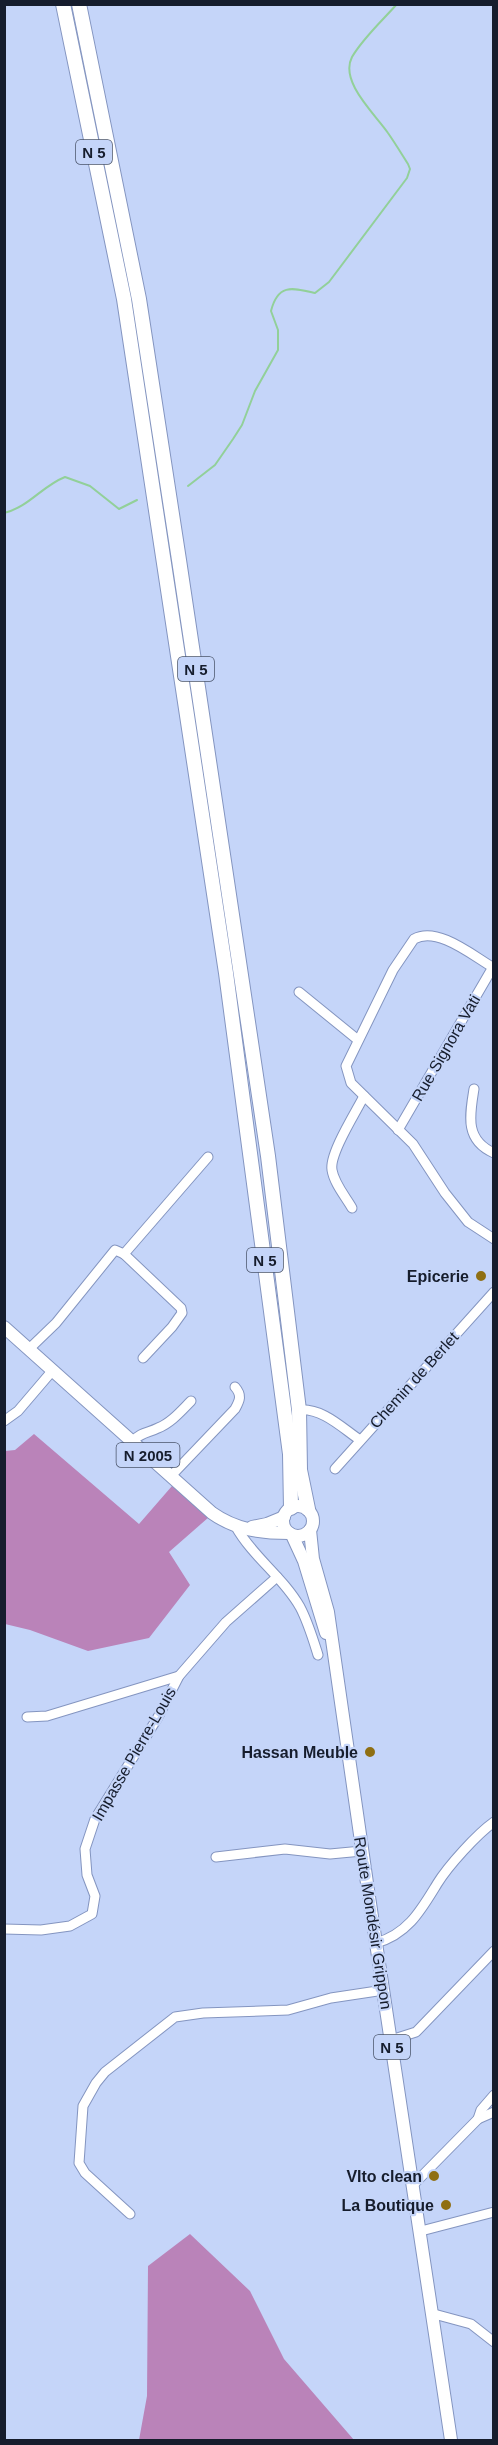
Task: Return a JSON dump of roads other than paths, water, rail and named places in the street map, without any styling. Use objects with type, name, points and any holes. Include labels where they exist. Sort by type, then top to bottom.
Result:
[{"type":"highway","name":"N 5","points":[[63,4],[126,311],[224,961],[289,1449],[287,1512]]},
{"type":"highway","name":"N 5","points":[[79,4],[140,310],[239,958],[268,1156],[299,1410],[300,1470],[308,1509]]},
{"type":"highway","points":[[289,1449],[291,1417],[299,1410]]},
{"type":"main road","name":"N 2005","points":[[4,1327],[212,1513],[236,1527],[291,1534]]},
{"type":"main road","points":[[236,1527],[259,1526],[299,1506],[308,1509]]},
{"type":"main road","name":"N 5","points":[[308,1509],[313,1518],[310,1530]]},
{"type":"main road","name":"N 5","points":[[287,1512],[285,1528],[291,1534]]},
{"type":"main road","points":[[291,1534],[302,1535],[310,1530]]},
{"type":"main road","name":"Route Mondésir Grippon","points":[[310,1530],[314,1559],[328,1612],[451,2440]]},
{"type":"main road","name":"Route Mondésir Grippon","points":[[291,1534],[304,1561],[333,1654]]},
{"type":"street","points":[[493,967],[441,937],[430,934],[414,939],[393,970],[346,1066],[351,1083],[413,1144],[445,1193],[468,1222],[494,1239]]},
{"type":"street","name":"Rue Signora Vati","points":[[398,1130],[493,967]]},
{"type":"street","points":[[299,992],[358,1040]]},
{"type":"street","points":[[474,1089],[469,1122],[476,1139],[494,1153]]},
{"type":"street","points":[[352,1208],[334,1178],[331,1167],[364,1096]]},
{"type":"street","points":[[124,1254],[208,1157]]},
{"type":"street","points":[[29,1348],[56,1323],[115,1250],[124,1254],[181,1308],[182,1312],[172,1327],[143,1358]]},
{"type":"street","name":"Chemin de Berlet","points":[[335,1469],[494,1292]]},
{"type":"street","points":[[4,1421],[18,1411],[53,1370]]},
{"type":"street","points":[[171,1476],[235,1408],[240,1400],[235,1387]]},
{"type":"street","points":[[133,1441],[141,1433],[164,1425],[191,1401]]},
{"type":"street","points":[[299,1410],[314,1410],[321,1413],[360,1440]]},
{"type":"street","points":[[236,1527],[251,1551],[277,1577],[299,1605],[318,1655]]},
{"type":"street","name":"Impasse Pierre-Louis","points":[[4,1929],[41,1930],[70,1926],[92,1914],[95,1896],[87,1875],[85,1849],[95,1819],[158,1717],[179,1676],[226,1622],[277,1577]]},
{"type":"street","points":[[27,1717],[47,1716],[179,1676]]},
{"type":"street","points":[[376,1943],[392,1938],[405,1928],[444,1876],[494,1822]]},
{"type":"street","points":[[216,1857],[285,1849],[330,1854],[362,1851]]},
{"type":"street","points":[[391,2040],[416,2032],[494,1951]]},
{"type":"street","points":[[130,2214],[85,2173],[79,2163],[83,2106],[105,2072],[175,2018],[203,2013],[288,2010],[331,1998],[384,1990]]},
{"type":"street","points":[[413,2185],[478,2119],[494,2095]]},
{"type":"street","points":[[478,2119],[494,2112]]},
{"type":"street","points":[[421,2231],[494,2212]]},
{"type":"street","points":[[434,2314],[471,2325],[494,2342]]},
{"type":"waterway","points":[[188,486],[215,465],[233,439],[242,425],[255,391],[278,350],[278,330],[271,311],[278,296],[282,292],[293,289],[315,293],[329,282],[407,178],[410,169],[408,164],[361,98],[350,77],[349,67],[352,57],[362,43],[397,4]]},
{"type":"waterway","points":[[4,513],[21,506],[65,477],[90,486],[119,509],[137,500]]},
{"type":"place","name":"Epicerie","points":[[481,1276]]},
{"type":"place","name":"Hassan Meuble","points":[[370,1752]]},
{"type":"place","name":"VIto clean","points":[[434,2176]]},
{"type":"place","name":"La Boutique","points":[[446,2205]]}]
